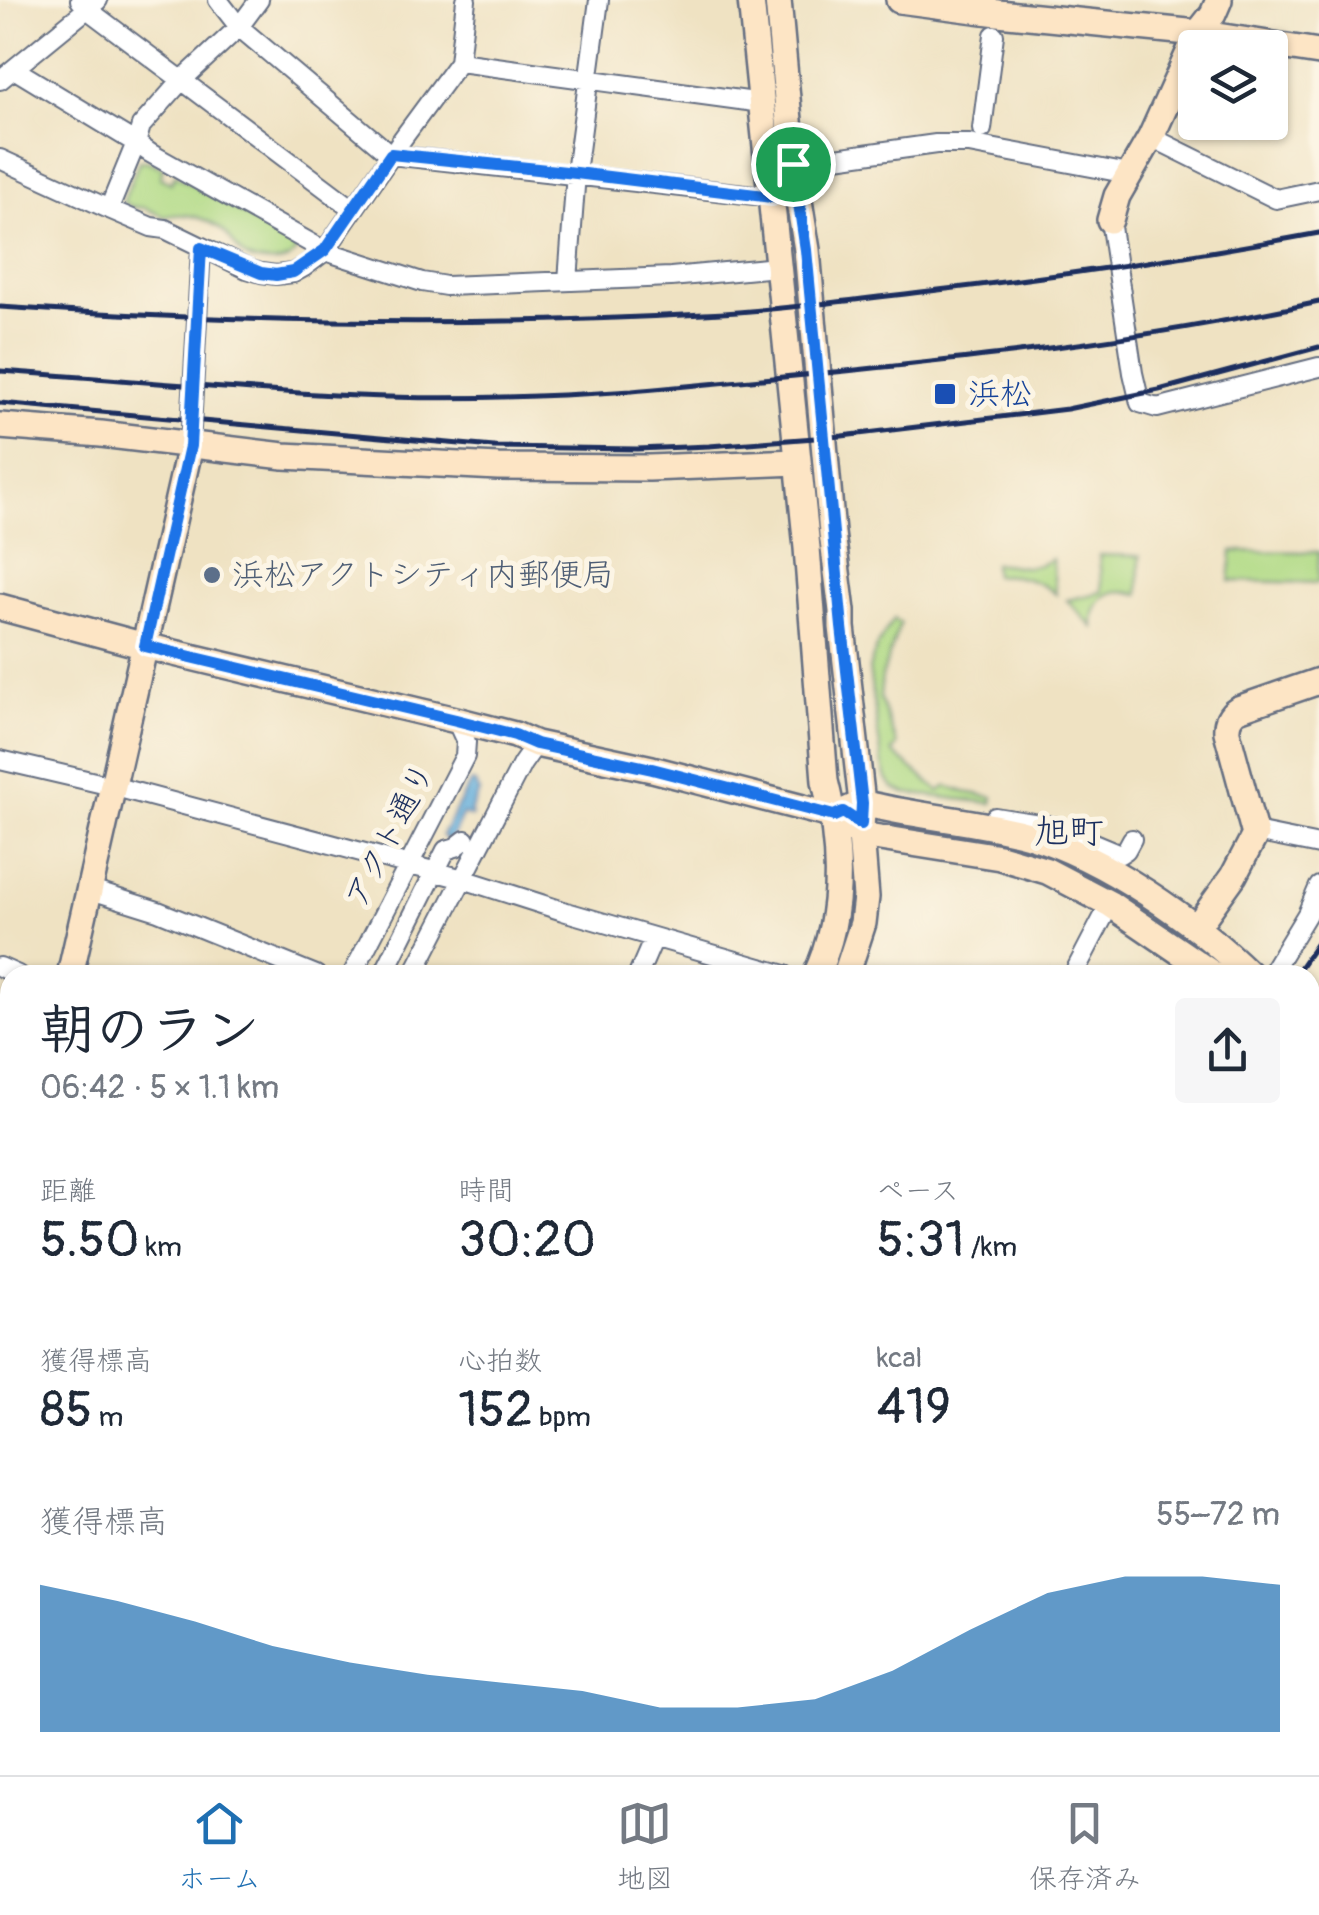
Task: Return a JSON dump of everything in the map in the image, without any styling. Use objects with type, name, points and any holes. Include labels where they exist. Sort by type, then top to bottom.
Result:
[{"type":"street","points":[[218,0],[239,27],[391,154],[780,190]]},
{"type":"street","points":[[109,210],[141,126],[181,81],[239,27],[259,0]]},
{"type":"street","points":[[0,159],[109,210],[165,229],[247,269],[276,275],[293,272],[325,250],[459,62],[466,0]]},
{"type":"street","points":[[568,281],[576,173],[598,0]]},
{"type":"street","points":[[751,0],[762,104],[780,190],[806,250],[842,627],[848,814],[832,935],[820,965]]},
{"type":"street","points":[[778,0],[793,164],[780,190],[777,267],[807,548],[825,781],[848,814],[866,897]]},
{"type":"street","points":[[899,0],[998,16],[1178,31]]},
{"type":"street","points":[[1200,30],[1220,0]]},
{"type":"street","points":[[353,209],[181,81],[88,3],[6,70],[325,250],[422,282],[446,286],[672,277],[777,267]]},
{"type":"street","points":[[982,129],[998,16]]},
{"type":"street","points":[[1288,47],[1319,52]]},
{"type":"street","points":[[459,62],[762,104]]},
{"type":"street","points":[[1178,76],[1117,196],[1110,220],[1140,402],[1156,408],[1319,367]]},
{"type":"street","points":[[1150,137],[1276,199],[1319,190]]},
{"type":"street","points":[[793,164],[936,144],[969,144],[1129,174]]},
{"type":"street","points":[[72,965],[190,446],[201,248]]},
{"type":"street","points":[[0,426],[284,456],[498,467],[665,468],[797,462]]},
{"type":"street","points":[[0,607],[515,735],[536,744],[848,814],[1047,870]]},
{"type":"street","points":[[1196,928],[1254,840],[1227,722],[1238,708],[1319,681]]},
{"type":"street","name":"アクト通り","points":[[357,965],[465,756],[466,742],[456,720]]},
{"type":"street","points":[[418,965],[536,744]]},
{"type":"street","points":[[0,760],[463,879],[750,965]]},
{"type":"street","points":[[848,814],[955,821],[1031,836],[1102,867],[1135,887],[1196,928],[1239,965]]},
{"type":"street","points":[[848,814],[887,831],[1023,856],[1110,904],[1199,965]]},
{"type":"street","points":[[955,821],[972,816],[1036,822],[1125,846],[1137,905],[1148,918],[1212,965]]},
{"type":"street","points":[[1255,832],[1319,845]]},
{"type":"street","points":[[387,965],[439,857],[465,840]]},
{"type":"street","points":[[849,965],[866,897],[891,857],[928,854],[1006,867],[1018,863]]},
{"type":"street","points":[[1276,965],[1319,886]]},
{"type":"street","points":[[1135,887],[1153,912],[1219,965]]},
{"type":"street","points":[[91,890],[158,911],[291,965]]},
{"type":"street","points":[[1077,965],[1110,904]]},
{"type":"street","points":[[642,965],[654,938]]},
{"type":"green space","points":[[139,161],[163,168],[160,178],[171,183],[175,175],[298,245],[294,254],[280,262],[254,260],[244,256],[218,227],[204,220],[188,215],[165,217],[123,202]]},
{"type":"green space","points":[[1232,551],[1319,552],[1319,583],[1230,581]]},
{"type":"green space","points":[[1099,555],[1140,556],[1139,595],[1120,591],[1105,596],[1096,608],[1093,627],[1067,600],[1102,592]]},
{"type":"green space","points":[[1052,559],[1056,594],[1026,579],[994,576],[993,564],[1027,567]]},
{"type":"green space","points":[[894,619],[900,624],[882,675],[880,698],[897,745],[892,752],[939,791],[947,786],[993,797],[992,803],[905,793],[893,788],[887,779],[869,669]]},
{"type":"water","points":[[471,782],[479,792],[471,817],[463,814],[451,839],[446,840],[442,835]]},
{"type":"railway","points":[[0,307],[352,321],[528,321],[704,314],[1027,279],[1319,233]]},
{"type":"railway","points":[[0,371],[358,396],[461,398],[598,393],[891,367],[1063,346],[1319,302]]},
{"type":"railway","points":[[0,403],[494,447],[709,446],[842,436],[1067,409],[1159,390],[1319,347]]},
{"type":"railway","points":[[1302,965],[1319,940]]},
{"type":"place","name":"浜松","points":[[945,394]]},
{"type":"place","name":"浜松アクトシティ内郵便局","points":[[212,575]]},
{"type":"district","name":"旭町","points":[[1069,832]]},
{"type":"route","points":[[391,154],[772,197],[770,180],[793,164],[806,250],[861,824],[843,812],[834,816],[145,646],[190,446],[201,248],[261,273],[276,275],[304,267],[325,250],[391,154]]}]
